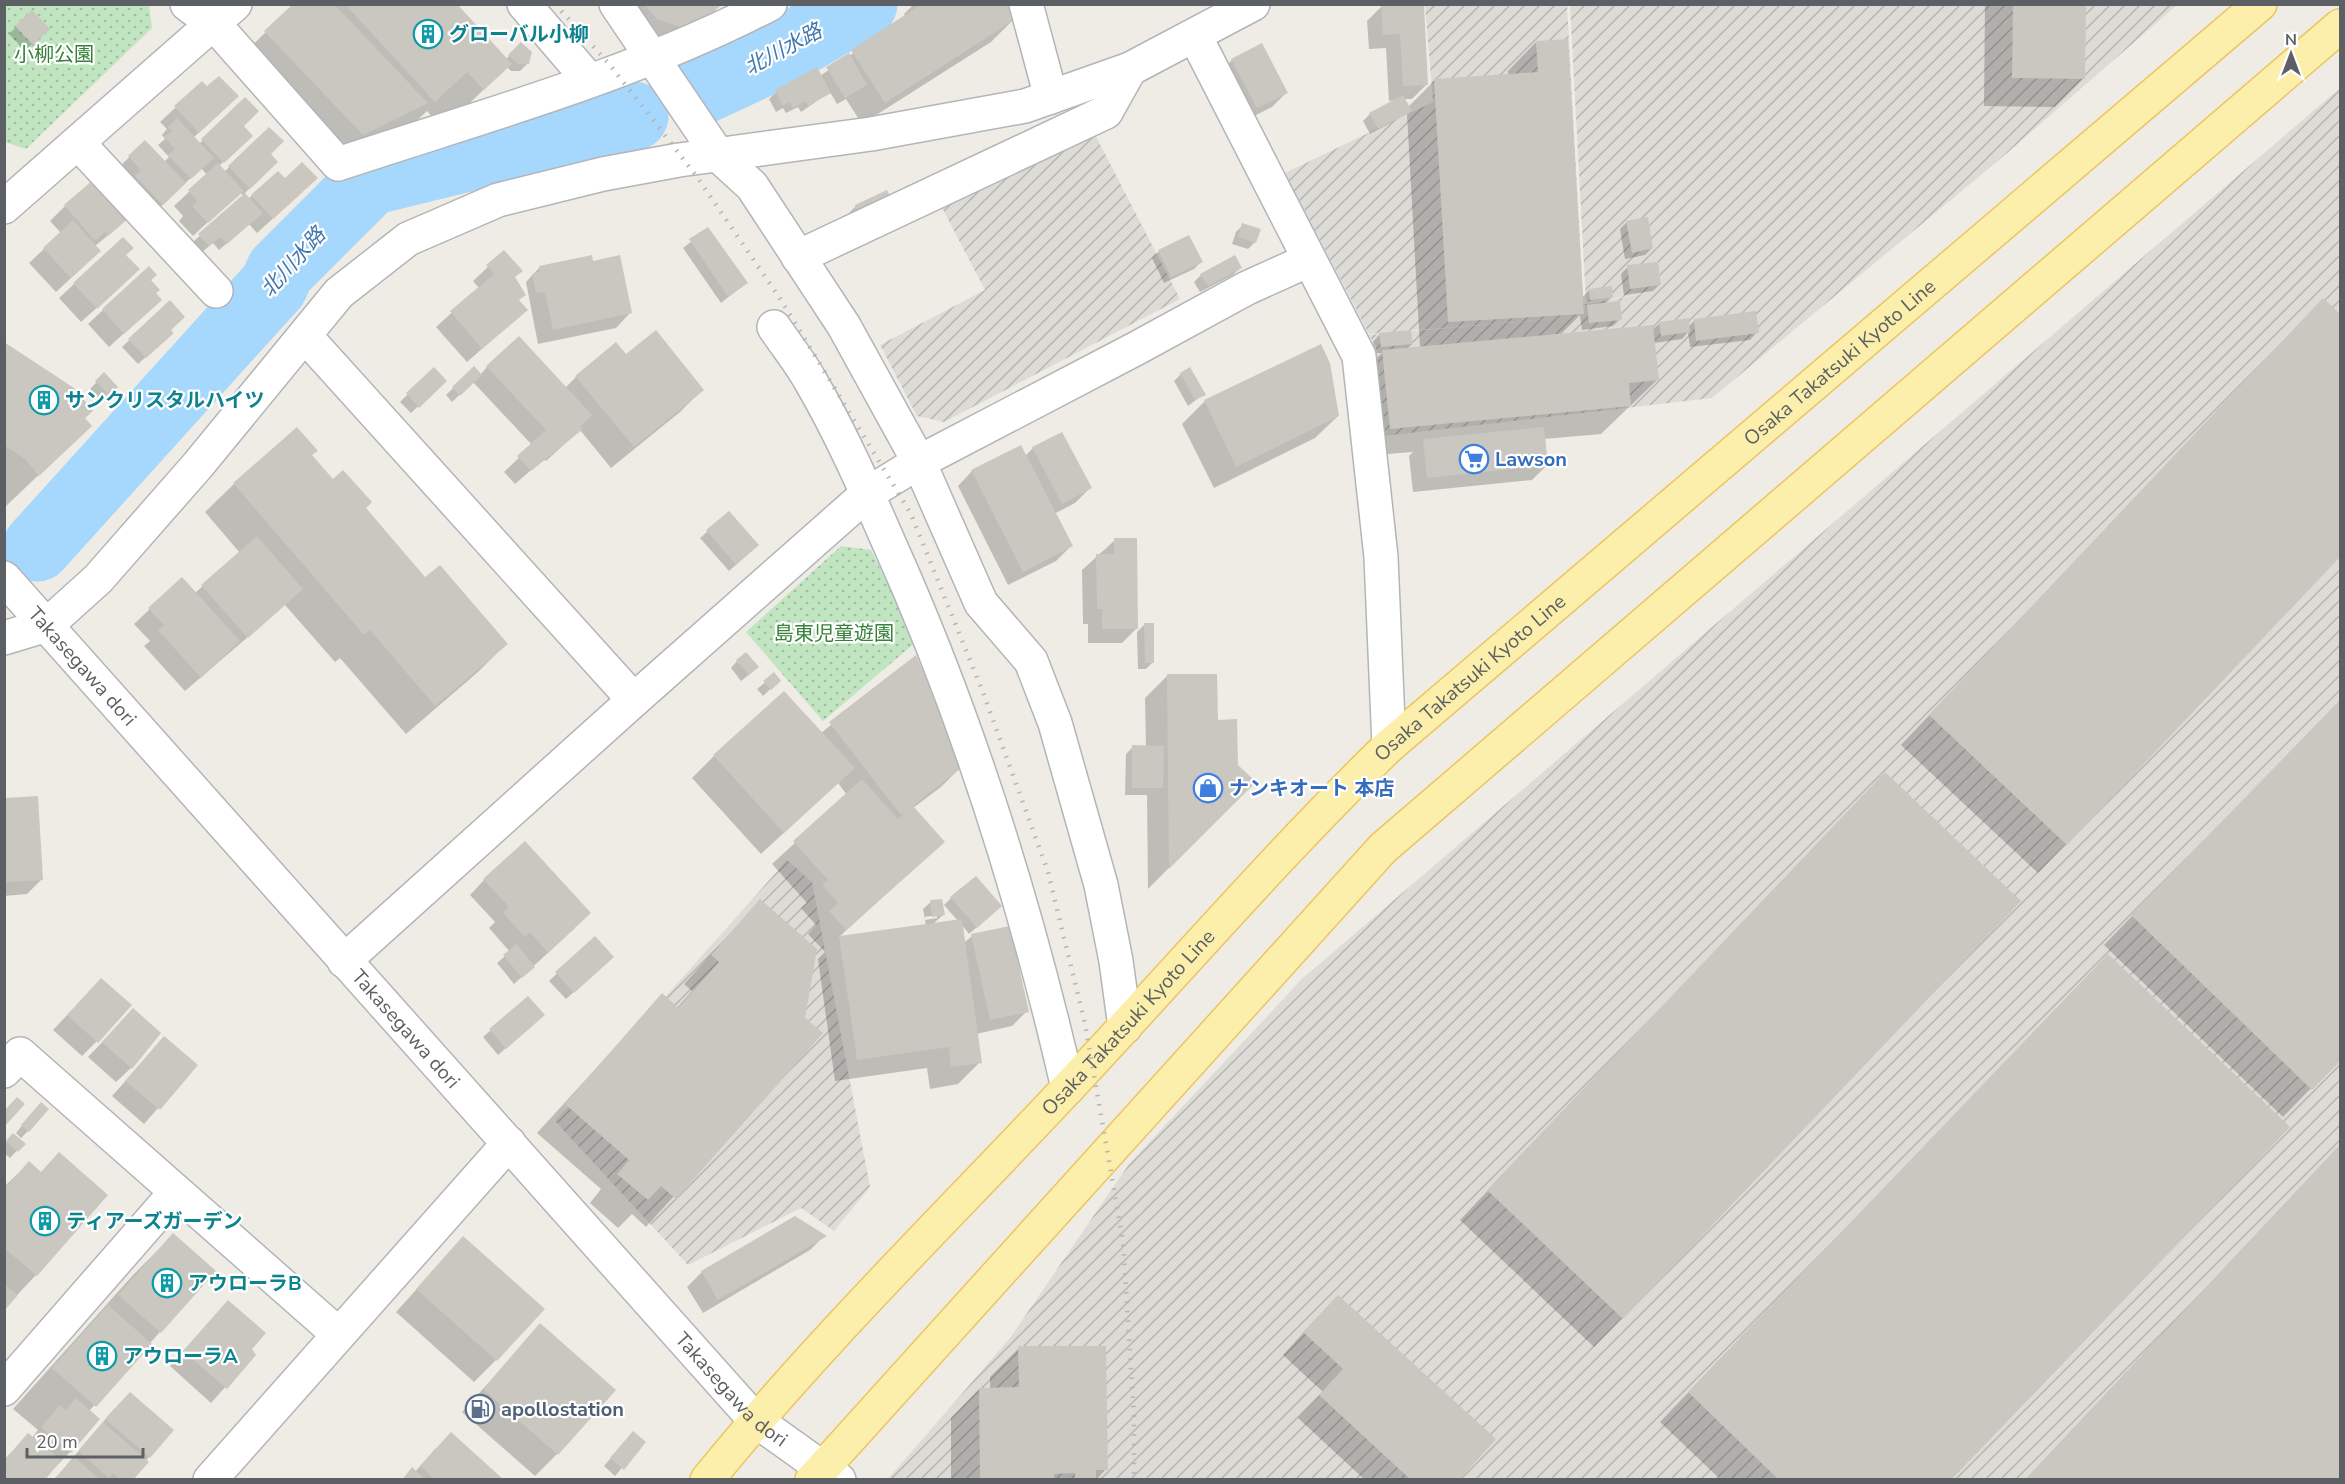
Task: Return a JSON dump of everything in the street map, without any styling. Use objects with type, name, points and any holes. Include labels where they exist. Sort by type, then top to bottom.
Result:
[{"type":"main road","name":"Osaka Takatsuki Kyoto Line","points":[[707,1479],[755,1420],[1125,1027],[1324,809],[1389,746],[2260,4]]},
{"type":"main road","points":[[824,1475],[1383,848],[2340,26]]},
{"type":"street","points":[[187,4],[225,15],[338,164],[652,58],[732,24],[770,4]]},
{"type":"street","points":[[524,4],[589,80]]},
{"type":"street","points":[[616,4],[718,155],[752,186],[844,326],[919,462],[981,603],[1031,661],[1055,723],[1101,885],[1116,961],[1125,1027]]},
{"type":"street","points":[[1026,4],[1051,97]]},
{"type":"street","points":[[4,638],[47,625],[98,579],[306,337],[339,293],[408,239],[498,201],[603,174],[718,155],[871,134],[1025,106],[1130,69],[1253,4]]},
{"type":"street","points":[[9,194],[78,143],[225,15]]},
{"type":"street","points":[[1195,36],[1359,356],[1381,556],[1389,746]]},
{"type":"street","points":[[798,256],[1106,112],[1130,69]]},
{"type":"street","points":[[78,143],[216,291]]},
{"type":"street","points":[[344,961],[633,700],[867,494],[919,462],[1247,288],[1309,260]]},
{"type":"street","points":[[774,327],[810,380],[867,494],[937,655],[985,786],[1029,930],[1068,1088]]},
{"type":"street","points":[[306,337],[633,700]]},
{"type":"street","name":"Takasegawa dori","points":[[4,578],[755,1420],[824,1475]]},
{"type":"street","points":[[4,1071],[20,1054],[338,1334]]},
{"type":"street","points":[[210,1479],[509,1143]]},
{"type":"street","points":[[4,1389],[176,1192]]},
{"type":"shaded area","points":[[1425,5],[1567,5],[1584,313],[1585,304],[1644,294],[1586,302],[1570,5],[2177,5],[1999,160],[1712,398],[1383,436],[1376,346],[1369,335],[1585,316],[1369,334],[1285,173],[1433,102]]},
{"type":"shaded area","points":[[2340,88],[2340,1479],[887,1480],[1010,1338],[1129,1164],[1302,979]]},
{"type":"shaded area","points":[[1091,127],[1180,299],[944,422],[917,416],[880,345],[985,290],[941,206]]},
{"type":"shaded area","points":[[787,860],[812,882],[870,1187],[834,1231],[801,1208],[688,1265],[555,1121]]},
{"type":"green space","name":"小柳公園","points":[[4,5],[149,5],[152,28],[26,149],[5,142]]},
{"type":"green space","name":"島東児童遊園","points":[[841,546],[871,550],[916,642],[823,721],[746,632]]},
{"type":"building","points":[[293,4],[334,4],[428,103],[363,135],[264,31]]},
{"type":"building","name":"グローバル小柳","points":[[345,4],[457,4],[512,64],[484,90],[467,72],[435,102]]},
{"type":"building","points":[[644,4],[722,4],[709,16],[680,27],[657,19]]},
{"type":"building","points":[[922,4],[1011,4],[1014,20],[885,103],[851,50]]},
{"type":"building","points":[[2013,4],[2086,4],[2085,79],[2012,78]]},
{"type":"building","points":[[1381,5],[1424,5],[1428,85],[1403,86],[1400,34],[1383,35]]},
{"type":"building","points":[[32,10],[50,29],[33,45],[15,26]]},
{"type":"building","points":[[1568,39],[1584,314],[1448,322],[1434,79],[1538,72],[1536,41]]},
{"type":"building","points":[[521,42],[532,52],[529,64],[518,64],[508,55]]},
{"type":"building","points":[[1262,43],[1288,93],[1257,108],[1231,59]]},
{"type":"building","points":[[849,53],[867,85],[845,98],[826,67]]},
{"type":"building","points":[[817,67],[831,93],[808,106],[806,101],[793,108],[790,102],[783,106],[775,90]]},
{"type":"building","points":[[219,76],[239,96],[199,133],[174,106],[202,81],[207,86]]},
{"type":"building","points":[[1403,95],[1412,111],[1378,129],[1369,113]]},
{"type":"building","points":[[245,97],[259,111],[244,126],[253,136],[224,163],[201,139]]},
{"type":"building","points":[[177,118],[214,158],[191,179],[168,155],[175,149],[164,137],[172,131],[168,127]]},
{"type":"building","points":[[269,127],[284,141],[271,154],[278,162],[250,189],[228,166]]},
{"type":"building","points":[[145,140],[186,183],[163,205],[135,176],[141,170],[128,156]]},
{"type":"building","points":[[302,162],[318,178],[273,219],[251,195],[278,171],[285,178]]},
{"type":"building","points":[[218,163],[244,191],[208,223],[192,206],[197,201],[188,190]]},
{"type":"building","points":[[94,179],[129,218],[108,236],[105,232],[95,241],[64,205]]},
{"type":"building","points":[[887,190],[893,202],[860,216],[855,205]]},
{"type":"building","points":[[245,193],[263,213],[227,244],[221,237],[209,246],[198,234]]},
{"type":"building","points":[[1648,217],[1653,248],[1632,253],[1626,221]]},
{"type":"building","points":[[73,220],[101,251],[71,278],[43,248]]},
{"type":"building","points":[[1242,223],[1261,229],[1256,243],[1238,237]]},
{"type":"building","points":[[708,227],[748,283],[728,297],[689,239]]},
{"type":"building","points":[[1189,235],[1203,262],[1171,277],[1158,250]]},
{"type":"building","points":[[123,237],[134,248],[126,255],[140,269],[97,309],[73,283]]},
{"type":"building","points":[[504,250],[523,271],[515,277],[526,295],[519,300],[528,310],[482,349],[450,311],[494,274],[486,265]]},
{"type":"building","points":[[592,255],[593,261],[620,255],[632,313],[553,330],[545,292],[536,293],[532,274],[540,272],[539,266]]},
{"type":"building","points":[[1235,255],[1242,268],[1208,286],[1200,274]]},
{"type":"building","points":[[1658,262],[1661,285],[1630,289],[1627,265]]},
{"type":"building","points":[[149,266],[157,275],[151,280],[160,290],[156,293],[162,300],[124,334],[102,309]]},
{"type":"building","points":[[1612,286],[1613,298],[1590,300],[1589,289]]},
{"type":"building","points":[[2323,298],[2340,314],[2340,557],[2067,845],[1929,715]]},
{"type":"building","points":[[170,300],[185,317],[171,330],[174,333],[146,358],[128,339]]},
{"type":"building","points":[[1620,301],[1622,320],[1589,323],[1587,305]]},
{"type":"building","points":[[1756,311],[1759,333],[1696,341],[1694,319]]},
{"type":"building","points":[[1689,318],[1690,332],[1661,336],[1659,322]]},
{"type":"building","points":[[1653,325],[1659,380],[1629,383],[1631,406],[1390,429],[1382,350]]},
{"type":"building","points":[[656,330],[704,390],[634,447],[575,376],[616,342],[626,354]]},
{"type":"building","points":[[1411,330],[1413,344],[1381,347],[1379,333]]},
{"type":"building","points":[[519,336],[592,415],[580,427],[583,429],[531,471],[517,456],[546,430],[486,366]]},
{"type":"building","name":"サンクリスタルハイツ","points":[[4,342],[74,388],[93,411],[85,418],[92,426],[39,476],[25,459],[4,445]]},
{"type":"building","points":[[1321,344],[1330,363],[1339,416],[1236,467],[1204,400]]},
{"type":"building","points":[[474,366],[482,375],[460,396],[452,387]]},
{"type":"building","points":[[434,367],[447,381],[419,408],[406,393]]},
{"type":"building","points":[[1190,367],[1206,395],[1195,400],[1180,373]]},
{"type":"building","points":[[104,372],[118,387],[109,395],[95,381]]},
{"type":"building","points":[[297,427],[318,451],[312,455],[333,479],[343,470],[372,502],[366,508],[425,577],[440,565],[508,644],[435,706],[370,630],[364,635],[233,483]]},
{"type":"building","points":[[1544,427],[1548,465],[1427,478],[1423,439]]},
{"type":"building","points":[[1062,432],[1092,488],[1062,504],[1032,447]]},
{"type":"building","points":[[1021,445],[1073,546],[1023,572],[971,470]]},
{"type":"building","points":[[729,511],[759,545],[736,565],[706,530]]},
{"type":"building","points":[[257,536],[303,589],[248,638],[201,585]]},
{"type":"building","points":[[1114,538],[1137,538],[1138,629],[1102,629],[1102,609],[1097,609],[1096,554],[1114,554]]},
{"type":"building","points":[[182,577],[240,641],[201,678],[158,630],[164,625],[148,608]]},
{"type":"building","points":[[1144,623],[1154,623],[1154,663],[1145,663]]},
{"type":"building","points":[[746,652],[759,667],[749,675],[736,660]]},
{"type":"building","points":[[916,655],[965,765],[913,806],[945,842],[846,930],[829,911],[838,903],[822,885],[828,880],[793,841],[862,779],[898,819],[909,809],[901,815],[829,722]]},
{"type":"building","points":[[774,672],[781,681],[771,690],[763,681]]},
{"type":"building","points":[[1167,674],[1217,674],[1218,720],[1237,719],[1238,765],[1256,782],[1169,869]]},
{"type":"building","points":[[784,691],[855,768],[784,833],[713,755]]},
{"type":"building","points":[[2340,700],[2340,1061],[2312,1090],[2131,915]]},
{"type":"building","points":[[1132,745],[1164,746],[1163,788],[1132,788]]},
{"type":"building","points":[[1885,772],[2021,901],[1623,1319],[1487,1190]]},
{"type":"building","points":[[38,796],[43,880],[4,882],[4,798]]},
{"type":"building","points":[[525,841],[591,913],[548,953],[530,932],[525,937],[503,913],[509,907],[483,879]]},
{"type":"building","points":[[976,876],[1002,906],[977,928],[950,897]]},
{"type":"building","points":[[760,899],[817,949],[805,1018],[823,1033],[676,1199],[661,1186],[648,1200],[617,1174],[629,1160],[565,1104],[662,993],[678,1008],[719,962],[711,955]]},
{"type":"building","points":[[942,899],[945,915],[932,917],[930,900]]},
{"type":"building","points":[[962,919],[982,1063],[951,1067],[949,1047],[857,1060],[839,936]]},
{"type":"building","points":[[1010,926],[1029,1012],[990,1020],[971,934]]},
{"type":"building","points":[[595,936],[614,957],[574,993],[555,972]]},
{"type":"building","points":[[517,944],[535,967],[522,978],[503,955]]},
{"type":"building","points":[[2108,954],[2290,1127],[1951,1480],[1779,1480],[1688,1392]]},
{"type":"building","points":[[101,978],[132,1005],[98,1043],[67,1015]]},
{"type":"building","points":[[528,996],[545,1015],[506,1049],[489,1029]]},
{"type":"building","points":[[133,1008],[161,1033],[132,1069],[102,1042]]},
{"type":"building","points":[[164,1036],[198,1065],[160,1110],[125,1081]]},
{"type":"building","points":[[17,1097],[25,1104],[4,1127],[4,1111]]},
{"type":"building","points":[[41,1102],[49,1109],[29,1132],[21,1125]]},
{"type":"building","points":[[13,1133],[26,1144],[18,1152],[6,1141]]},
{"type":"building","points":[[2340,1145],[2340,1480],[2025,1480]]},
{"type":"building","name":"ティアーズガーデン","points":[[59,1152],[108,1195],[37,1276],[4,1248],[4,1182],[8,1185],[29,1161],[41,1172]]},
{"type":"building","points":[[795,1216],[827,1236],[718,1300],[701,1271]]},
{"type":"building","name":"アウローラB","points":[[173,1233],[216,1271],[161,1333],[118,1295]]},
{"type":"building","points":[[463,1236],[545,1309],[497,1361],[416,1289]]},
{"type":"building","points":[[4,1284],[18,1295],[4,1311]]},
{"type":"building","points":[[1338,1295],[1496,1439],[1459,1480],[1411,1480],[1319,1395],[1343,1369],[1303,1332]]},
{"type":"building","points":[[228,1300],[266,1333],[252,1349],[256,1355],[227,1389],[183,1351]]},
{"type":"building","name":"アウローラA","points":[[108,1305],[152,1344],[96,1407],[52,1368]]},
{"type":"building","points":[[540,1323],[616,1390],[558,1455],[483,1389]]},
{"type":"building","points":[[1018,1346],[1106,1346],[1108,1470],[1096,1470],[1096,1480],[1075,1480],[1075,1473],[1054,1474],[1054,1480],[980,1480],[979,1388],[1019,1387]]},
{"type":"building","points":[[130,1392],[174,1430],[150,1458],[105,1419]]},
{"type":"building","points":[[76,1398],[100,1419],[71,1453],[41,1427],[60,1405],[66,1410]]},
{"type":"building","points":[[103,1422],[149,1462],[133,1480],[120,1480],[113,1473],[109,1478],[78,1451]]},
{"type":"building","points":[[633,1431],[646,1442],[624,1470],[610,1458]]},
{"type":"building","points":[[451,1432],[504,1480],[435,1480],[420,1466]]},
{"type":"building","points":[[28,1433],[61,1460],[45,1480],[10,1480],[4,1475],[4,1461]]},
{"type":"building","points":[[75,1457],[100,1480],[53,1480]]},
{"type":"building","points":[[412,1467],[426,1480],[402,1480]]},
{"type":"waterway","name":"北川水路","points":[[702,90],[775,56],[863,4]]},
{"type":"waterway","name":"北川水路","points":[[37,547],[274,285],[280,271],[370,181],[634,116]]},
{"type":"railway","points":[[555,4],[609,64],[697,177],[781,300],[911,514],[984,695],[1048,872],[1085,1024],[1123,1241],[1134,1415],[1134,1480]]},
{"type":"place","name":"グローバル小柳","points":[[428,34]]},
{"type":"place","name":"サンクリスタルハイツ","points":[[44,400]]},
{"type":"place","name":"Lawson","points":[[1474,459]]},
{"type":"place","name":"ナンキオート 本店","points":[[1208,788]]},
{"type":"place","name":"ティアーズガーデン","points":[[45,1221]]},
{"type":"place","name":"アウローラB","points":[[167,1283]]},
{"type":"place","name":"アウローラA","points":[[102,1356]]},
{"type":"place","name":"apollostation","points":[[480,1409]]}]
